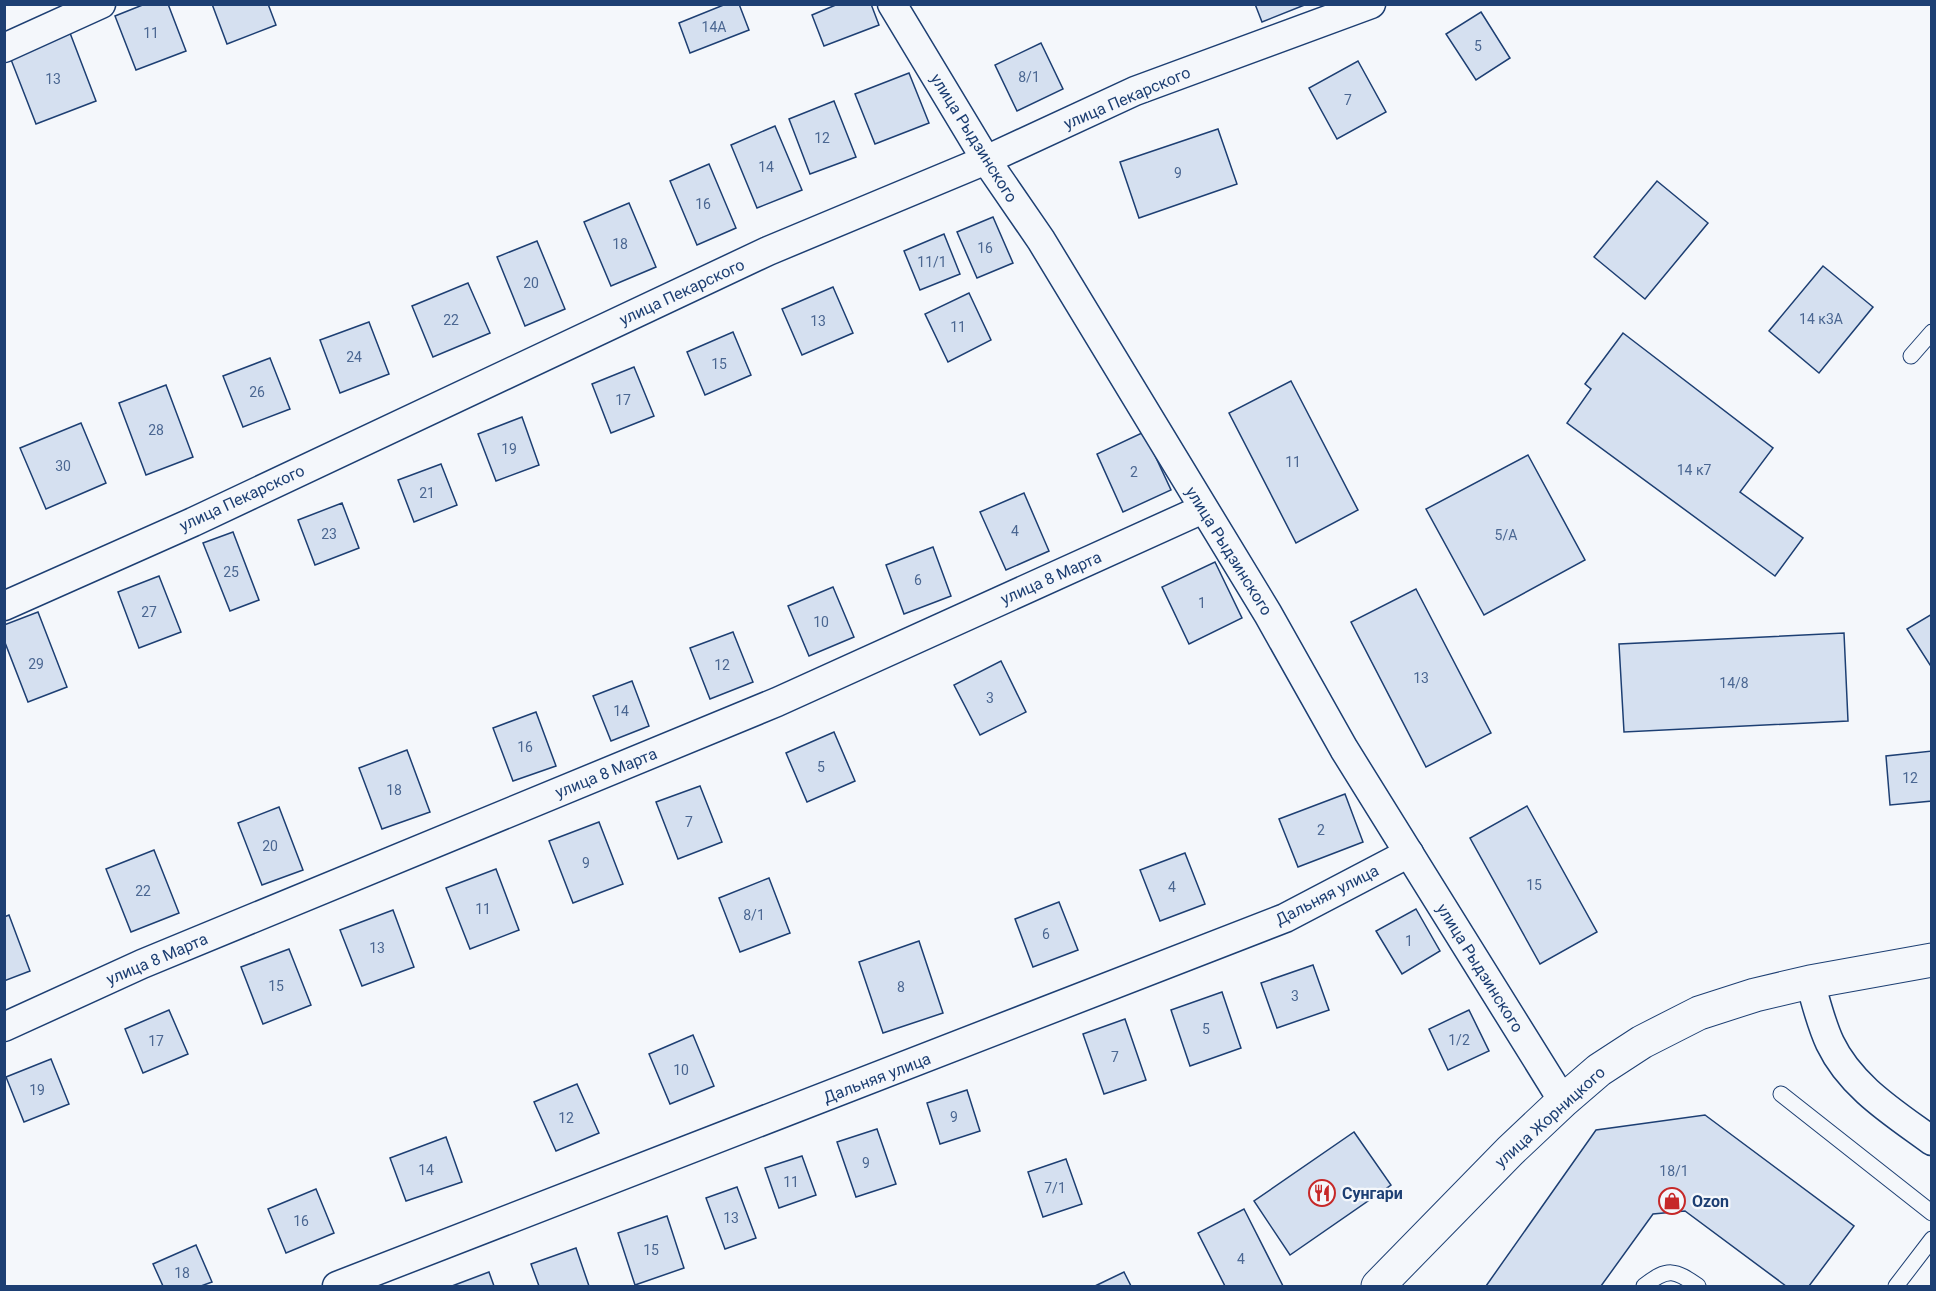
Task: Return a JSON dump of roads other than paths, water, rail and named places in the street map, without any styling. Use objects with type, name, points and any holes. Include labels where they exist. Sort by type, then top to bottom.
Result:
[{"type":"main road","name":"улица Жорницкого","points":[[1378,1287],[1510,1151],[1563,1101],[1599,1070],[1642,1042],[1699,1013],[1755,995],[1810,982],[1932,960]]},
{"type":"street","points":[[4,48],[100,4]]},
{"type":"street","name":"улица Рыдзинского","points":[[891,4],[986,160],[1041,240],[1268,614],[1344,749],[1563,1101]]},
{"type":"street","name":"улица Пекарского","points":[[4,606],[193,522],[768,251],[986,160],[1135,91],[1371,4]]},
{"type":"street","name":"улица 8 Марта","points":[[4,1027],[142,964],[777,702],[1203,509]]},
{"type":"street","name":"Дальняя улица","points":[[337,1287],[1285,918],[1409,853]]},
{"type":"street","points":[[1810,982],[1830,1043],[1846,1069],[1868,1092],[1932,1141]]},
{"type":"lane","points":[[1911,356],[1932,332]]},
{"type":"lane","points":[[1781,1094],[1932,1213]]},
{"type":"lane","points":[[1896,1287],[1932,1239]]},
{"type":"lane","points":[[1644,1287],[1653,1279],[1666,1273],[1679,1273],[1698,1287]]},
{"type":"place","name":"Сунгари","points":[[1322,1193]]},
{"type":"place","name":"Ozon","points":[[1672,1201]]}]
